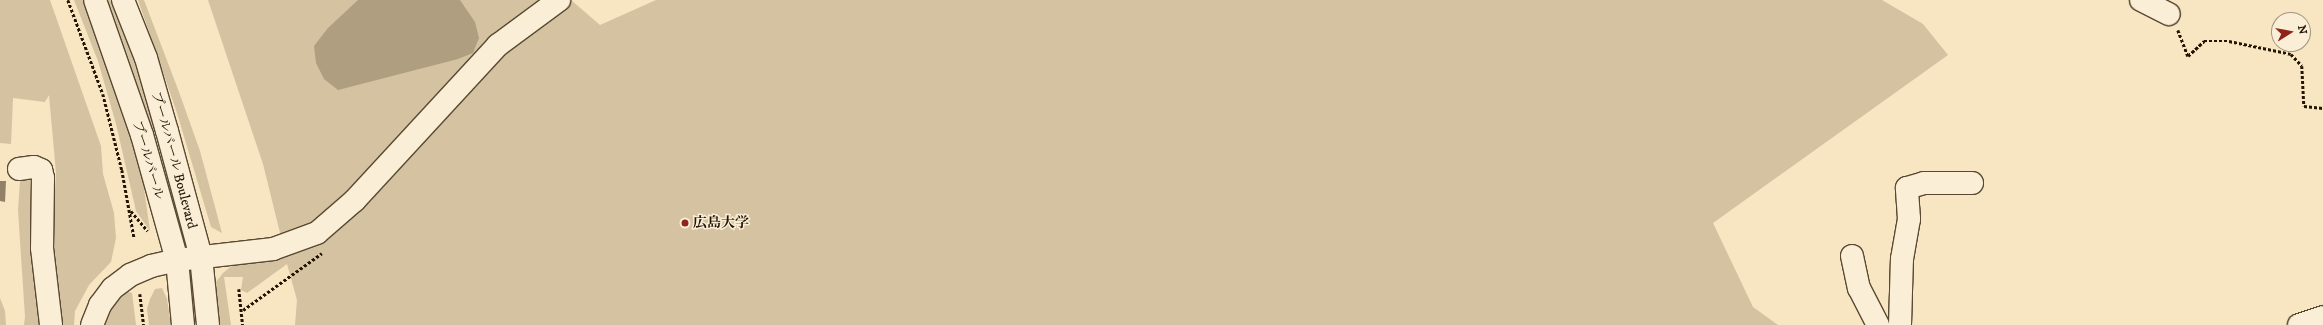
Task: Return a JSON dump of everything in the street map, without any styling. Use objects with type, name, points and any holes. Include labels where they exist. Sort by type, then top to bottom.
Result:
[{"type":"street","name":"ブールバール","points":[[95,0],[142,135],[177,260],[183,325]]},
{"type":"street","name":"ブールバール Boulevard","points":[[123,0],[146,58],[201,257],[208,325]]},
{"type":"street","points":[[92,325],[100,304],[113,288],[130,275],[151,266],[177,260],[273,249],[317,233],[355,200],[498,45],[559,0]]},
{"type":"street","points":[[2141,0],[2169,14]]},
{"type":"street","points":[[19,169],[34,167],[41,170],[43,178],[42,248],[51,325]]},
{"type":"street","points":[[1900,325],[1902,259],[1910,219],[1908,188],[1924,183],[1972,182]]},
{"type":"street","points":[[1852,256],[1859,288],[1878,325]]},
{"type":"street","points":[[2299,325],[2323,317]]},
{"type":"path","points":[[68,0],[103,94],[130,210],[134,237]]},
{"type":"path","points":[[2169,14],[2176,23],[2188,56],[2204,41],[2229,41],[2291,54],[2302,66],[2304,106],[2323,108]]},
{"type":"path","points":[[130,210],[149,232]]},
{"type":"path","points":[[243,310],[328,248]]},
{"type":"path","points":[[239,289],[243,310],[243,325]]},
{"type":"path","points":[[140,294],[144,325]]},
{"type":"shaded area","points":[[0,0],[50,0],[101,146],[103,174],[114,213],[116,238],[111,262],[89,285],[75,311],[74,325],[58,325],[52,240],[56,173],[49,95],[45,102],[13,98],[11,144],[0,143]]},
{"type":"shaded area","points":[[74,0],[83,0],[129,125],[143,181],[150,231],[136,211],[116,124],[98,61]]},
{"type":"shaded area","points":[[105,0],[113,0],[143,79],[157,147]]},
{"type":"shaded area","points":[[138,0],[144,0],[179,92],[200,151],[222,233],[211,227],[177,113]]},
{"type":"shaded area","name":"広島大学","points":[[208,0],[571,0],[600,25],[656,0],[1882,0],[1923,24],[1948,55],[1713,223],[1753,307],[1778,325],[295,325],[297,300],[287,264],[247,293],[241,290],[243,277],[224,277],[231,325],[218,325],[216,282],[223,273],[234,264],[284,249],[263,164]]},
{"type":"shaded area","points":[[358,0],[460,0],[475,22],[479,38],[473,53],[458,59],[338,90],[324,79],[316,63],[314,46],[328,28]]},
{"type":"shaded area","points":[[26,178],[31,179],[33,185],[45,325],[24,325],[25,317],[18,210],[20,181]]},
{"type":"shaded area","points":[[162,288],[167,299],[171,325],[149,325],[147,309],[150,299],[155,289]]},
{"type":"shaded area","points":[[121,290],[132,293],[136,325],[98,325]]},
{"type":"shaded area","points":[[0,298],[5,311],[6,325],[0,325]]},
{"type":"building","points":[[0,181],[6,181],[5,202],[0,201]]},
{"type":"place","name":"広島大学","points":[[685,223]]}]
